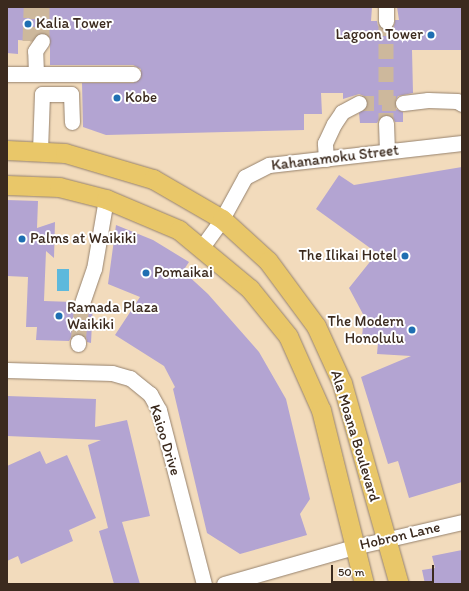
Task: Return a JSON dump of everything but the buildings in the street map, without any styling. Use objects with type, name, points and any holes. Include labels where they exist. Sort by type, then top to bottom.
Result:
[{"type":"main road","name":"Ala Moana Boulevard","points":[[7,150],[65,153],[154,179],[222,219],[268,261],[316,326],[342,383],[399,584]]},
{"type":"main road","name":"Ala Moana Boulevard","points":[[7,185],[59,188],[106,199],[179,230],[202,247],[250,288],[288,336],[321,410],[364,584]]},
{"type":"street","points":[[36,44],[36,74]]},
{"type":"street","points":[[7,74],[133,74]]},
{"type":"street","points":[[40,151],[42,94],[70,94],[72,122]]},
{"type":"street","points":[[403,102],[450,101],[462,104]]},
{"type":"street","points":[[326,159],[325,143],[334,124],[342,112],[359,103]]},
{"type":"street","points":[[386,122],[387,151]]},
{"type":"street","name":"Kahanamoku Street","points":[[202,247],[222,219],[245,177],[269,165],[462,143]]},
{"type":"street","points":[[82,303],[94,268],[106,199]]},
{"type":"street","name":"Kaioo Drive","points":[[7,370],[112,373],[130,378],[150,394],[160,416],[204,584]]},
{"type":"street","name":"Hobron Lane","points":[[224,584],[354,547],[462,522]]},
{"type":"water","points":[[57,269],[69,269],[69,291],[57,291]]},
{"type":"tunnel","points":[[30,41],[31,7]]},
{"type":"tunnel","points":[[42,7],[42,41]]},
{"type":"tunnel","points":[[386,21],[386,123]]},
{"type":"tunnel","points":[[359,103],[396,103]]},
{"type":"tunnel","points":[[78,342],[82,303]]},
{"type":"place","name":"Kalia Tower","points":[[28,24]]},
{"type":"place","name":"Lagoon Tower","points":[[431,35]]},
{"type":"place","name":"Kobe","points":[[117,98]]},
{"type":"place","name":"Palms at Waikiki","points":[[22,239]]},
{"type":"place","name":"The Ilikai Hotel","points":[[405,256]]},
{"type":"place","name":"Pomaikai","points":[[146,273]]},
{"type":"place","name":"Ramada Plaza Waikiki","points":[[59,316]]},
{"type":"place","name":"The Modern Honolulu","points":[[412,330]]}]
